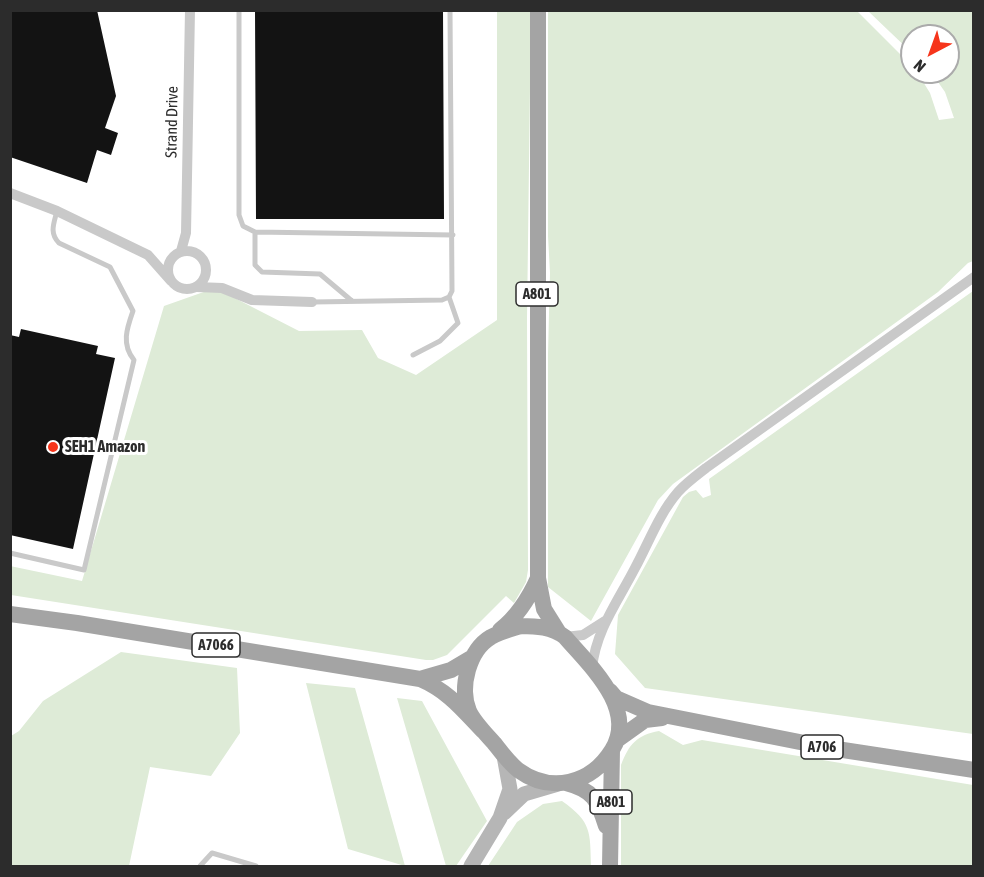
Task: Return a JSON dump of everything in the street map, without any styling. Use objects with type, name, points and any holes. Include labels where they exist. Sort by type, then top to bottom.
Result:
[{"type":"main road","name":"A801","points":[[538,10],[538,578],[544,609],[562,635],[607,687],[618,716],[610,860]]},
{"type":"main road","name":"A801","points":[[538,578],[517,614],[473,657],[468,669],[466,690],[469,710],[504,756],[518,770],[536,780],[584,788],[599,804],[605,824],[610,860]]},
{"type":"main road","name":"A7066","points":[[10,615],[77,623],[420,679],[451,696],[483,730]]},
{"type":"main road","name":"A801","points":[[491,637],[521,627],[544,628],[562,635]]},
{"type":"main road","name":"A7066","points":[[420,679],[451,670],[473,657]]},
{"type":"main road","name":"A706","points":[[596,673],[616,698],[648,712],[830,748],[974,770]]},
{"type":"main road","name":"A706","points":[[615,745],[645,720],[672,716]]},
{"type":"main road","name":"A801","points":[[563,783],[577,781],[590,775],[600,766],[615,745]]},
{"type":"main road","points":[[471,867],[500,818],[510,789],[504,756]]},
{"type":"main road","points":[[500,818],[524,794],[563,783]]},
{"type":"street","name":"Strand Drive","points":[[178,252],[186,233],[190,10]]},
{"type":"street","points":[[10,193],[57,211],[148,255],[180,288],[192,289],[197,286],[206,276],[206,263]]},
{"type":"street","name":"Strand Drive","points":[[186,233],[197,253]]},
{"type":"street","points":[[148,255],[187,250],[197,253],[222,288]]},
{"type":"street","points":[[171,281],[168,276],[168,264],[178,252]]},
{"type":"street","points":[[596,673],[595,647],[605,621],[636,567],[663,511],[679,490],[706,468],[974,277]]},
{"type":"street","points":[[197,286],[222,288],[252,300],[312,302]]},
{"type":"street","points":[[562,635],[583,635],[605,621]]},
{"type":"lane","points":[[239,10],[239,215],[243,226],[255,232],[453,235]]},
{"type":"lane","points":[[312,302],[442,300],[449,297],[452,291],[450,10]]},
{"type":"lane","points":[[10,553],[84,570],[134,360],[128,353],[125,333],[133,311],[115,274],[108,265],[59,243],[54,238],[52,231],[57,211]]},
{"type":"lane","points":[[255,232],[255,265],[262,272],[320,274],[352,301]]},
{"type":"lane","points":[[413,355],[440,341],[458,323],[449,297]]},
{"type":"lane","points":[[200,867],[212,853],[256,867]]},
{"type":"green space","points":[[497,11],[531,11],[527,318],[528,570],[526,582],[514,603],[506,596],[447,655],[426,660],[11,595],[10,566],[82,581],[164,306],[215,288],[299,331],[362,330],[378,358],[416,375],[497,320]]},
{"type":"green space","points":[[548,11],[857,11],[900,54],[900,84],[924,84],[939,120],[954,118],[945,92],[939,84],[960,84],[960,24],[900,24],[900,42],[868,11],[973,11],[973,261],[968,263],[938,292],[673,484],[658,500],[591,621],[548,587],[550,273]]},
{"type":"green space","points":[[973,291],[973,734],[645,688],[615,654],[618,615],[683,497],[696,490],[703,498],[711,495],[709,479]]},
{"type":"green space","points":[[121,652],[237,668],[240,733],[211,776],[150,767],[129,866],[11,866],[11,736],[19,731],[43,701]]},
{"type":"green space","points":[[306,683],[355,688],[405,866],[348,849]]},
{"type":"green space","points":[[397,698],[422,701],[487,821],[456,866],[446,866]]},
{"type":"green space","points":[[659,731],[683,745],[702,740],[973,785],[973,866],[621,866],[621,765],[627,751],[639,738]]},
{"type":"green space","points":[[562,801],[572,808],[584,822],[589,836],[591,866],[488,866],[517,822],[543,804]]},
{"type":"building","points":[[10,10],[97,10],[116,96],[105,128],[118,133],[111,155],[97,150],[87,183],[10,157]]},
{"type":"building","points":[[255,10],[443,10],[444,219],[256,219]]},
{"type":"building","name":"SEH1 Amazon","points":[[21,329],[98,346],[96,354],[115,358],[73,549],[10,535],[10,335],[19,337]]},
{"type":"place","name":"SEH1 Amazon","points":[[53,447]]}]
